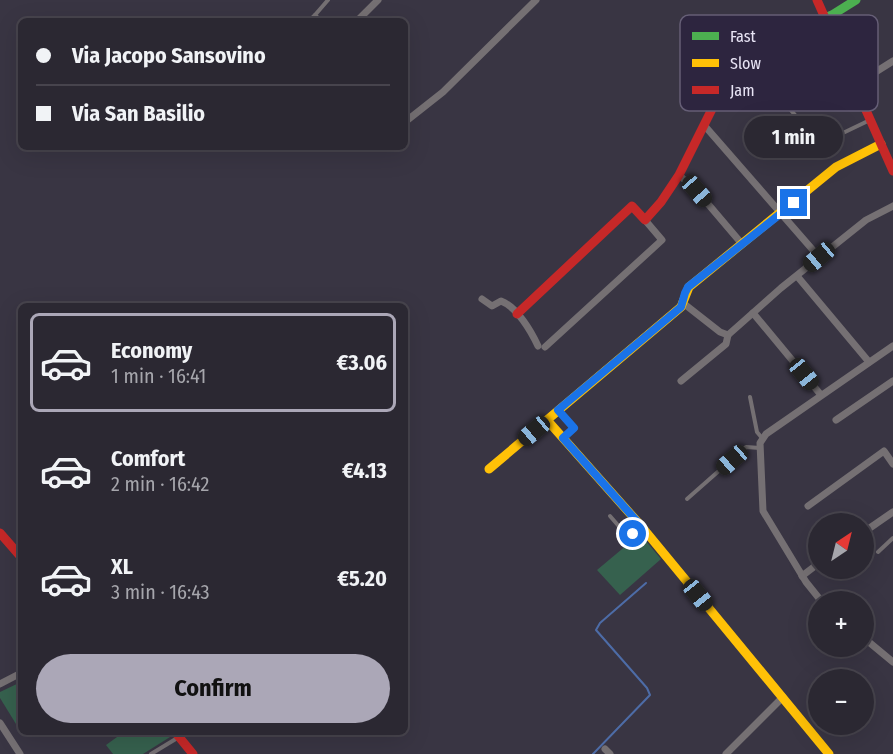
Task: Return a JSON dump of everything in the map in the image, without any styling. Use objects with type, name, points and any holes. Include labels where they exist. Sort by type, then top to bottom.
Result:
[{"type":"street","points":[[360,18],[378,0]]},
{"type":"street","points":[[408,120],[442,92],[536,0]]},
{"type":"street","points":[[817,0],[824,15]]},
{"type":"street","points":[[832,15],[856,0]]},
{"type":"street","points":[[878,71],[893,61]]},
{"type":"street","points":[[645,220],[679,175],[711,111]]},
{"type":"street","points":[[866,111],[893,171]]},
{"type":"street","points":[[704,125],[819,257]]},
{"type":"street","points":[[489,469],[683,303],[688,287],[836,167],[881,144]]},
{"type":"street","points":[[679,175],[697,191],[742,244]]},
{"type":"street","points":[[482,299],[489,306],[504,302],[517,314],[541,346],[662,240],[632,206],[517,314]]},
{"type":"street","points":[[681,381],[726,344],[728,335],[819,257],[866,220],[893,206]]},
{"type":"street","points":[[797,276],[869,362]]},
{"type":"street","points":[[683,303],[720,332],[728,335]]},
{"type":"street","points":[[753,313],[821,395]]},
{"type":"street","points":[[814,591],[763,511],[762,438],[893,346]]},
{"type":"street","points":[[836,420],[893,381]]},
{"type":"street","points":[[558,410],[574,428],[563,438]]},
{"type":"street","points":[[547,420],[642,527],[783,698],[824,752]]},
{"type":"street","points":[[808,506],[884,451],[893,464]]},
{"type":"street","points":[[874,525],[893,512]]},
{"type":"street","points":[[0,533],[18,554]]},
{"type":"street","points":[[802,576],[808,572]]},
{"type":"street","points":[[874,646],[893,662]]},
{"type":"street","points":[[0,684],[18,675]]},
{"type":"street","points":[[726,754],[783,698]]},
{"type":"street","points":[[0,723],[20,754]]},
{"type":"street","points":[[178,735],[193,754]]},
{"type":"lane","points":[[312,18],[328,0]]},
{"type":"lane","points":[[315,15],[318,18]]},
{"type":"lane","points":[[792,111],[820,144],[870,120]]},
{"type":"lane","points":[[750,397],[757,432],[762,438]]},
{"type":"lane","points":[[687,499],[746,447],[761,448]]},
{"type":"lane","points":[[610,516],[629,538],[642,527]]},
{"type":"lane","points":[[878,552],[893,538]]},
{"type":"lane","points":[[151,754],[176,735]]},
{"type":"green space","points":[[640,534],[661,559],[620,595],[597,570]]},
{"type":"green space","points":[[18,683],[18,723],[16,724],[0,698],[0,692]]},
{"type":"green space","points":[[120,735],[168,735],[170,737],[143,754],[113,754],[106,745]]},
{"type":"waterway","points":[[593,754],[650,695],[647,688],[596,630],[600,623],[646,583]]},
{"type":"traffic: fast","points":[[832,15],[856,0]]},
{"type":"traffic: slow","points":[[489,469],[681,307],[689,287],[836,167],[881,144]]},
{"type":"traffic: slow","points":[[547,420],[642,527],[829,754]]},
{"type":"traffic: jam","points":[[817,0],[824,15]]},
{"type":"traffic: jam","points":[[517,314],[632,206],[645,220],[661,202],[679,175],[711,111]]},
{"type":"traffic: jam","points":[[866,111],[893,171]]},
{"type":"traffic: jam","points":[[0,533],[18,554]]},
{"type":"traffic: jam","points":[[177,735],[193,754]]},
{"type":"route","points":[[633,534],[642,527],[563,438],[574,428],[558,410],[681,307],[688,287],[794,203]]}]
